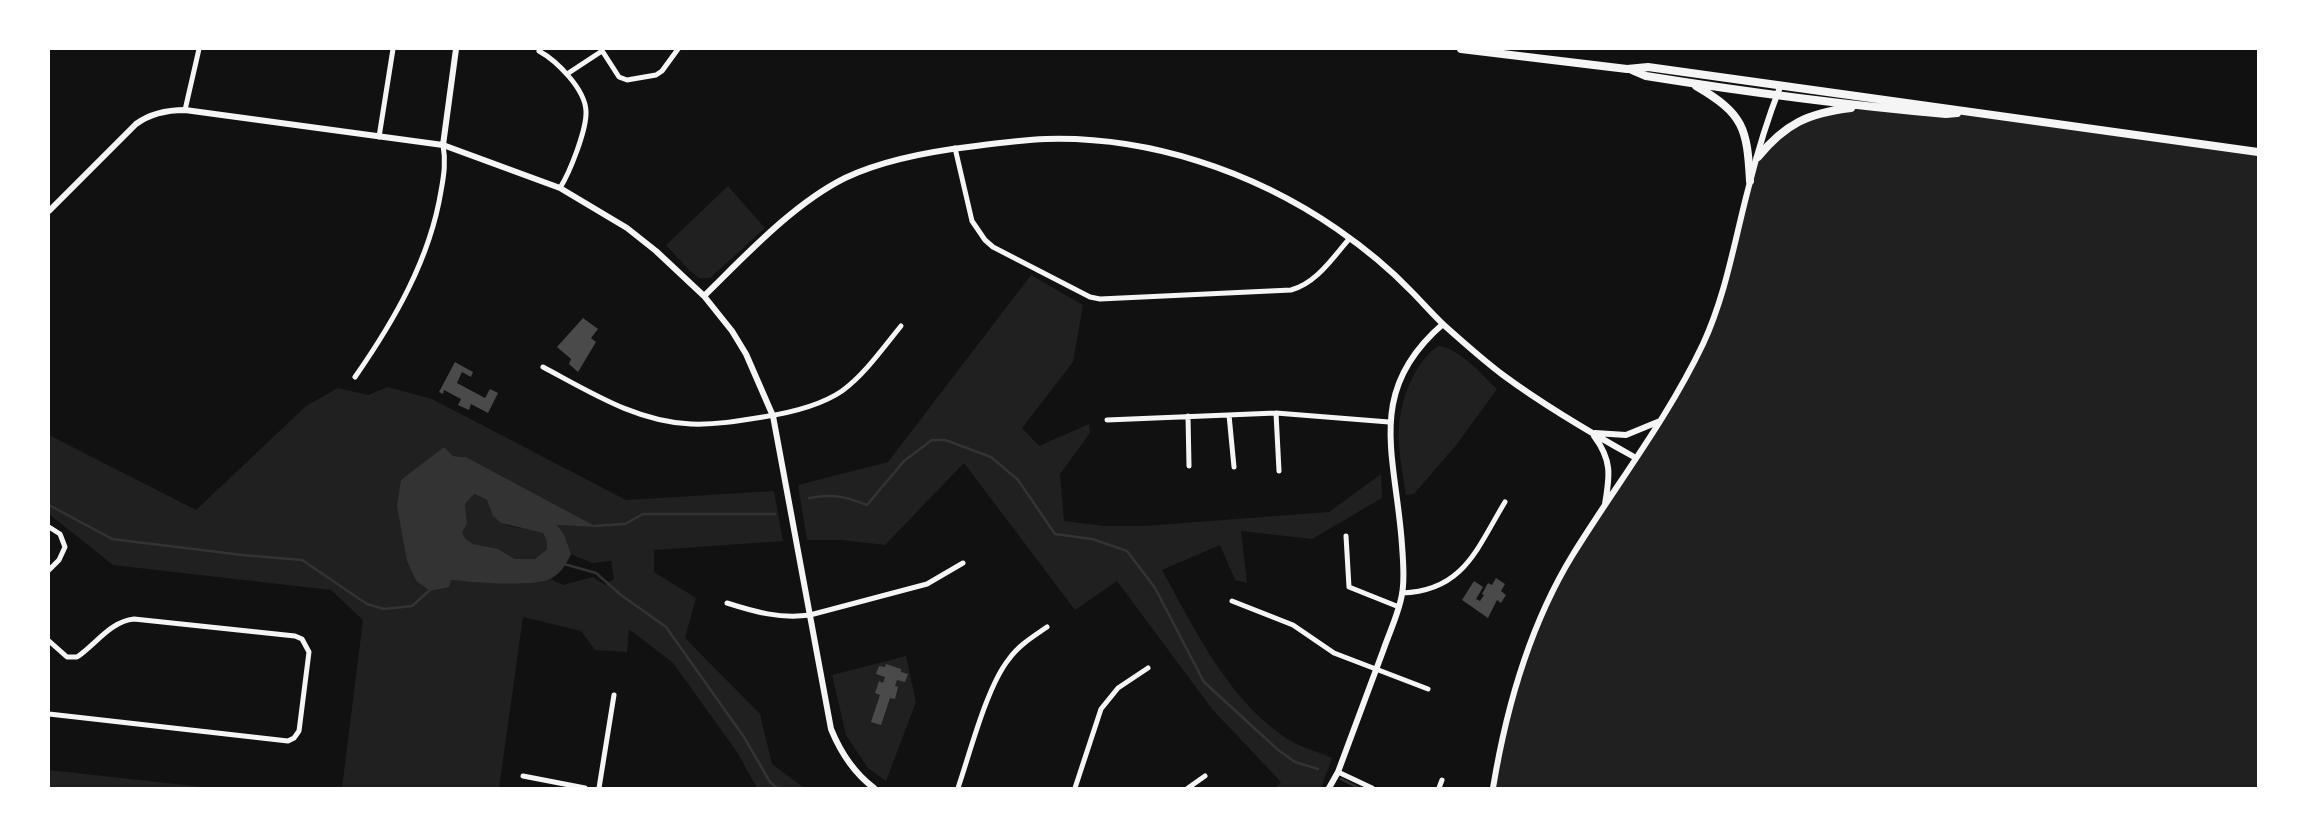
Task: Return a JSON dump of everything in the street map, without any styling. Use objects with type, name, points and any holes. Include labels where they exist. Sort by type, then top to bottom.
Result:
[{"type":"main road","points":[[1461,49],[1628,69],[1648,68],[1780,87],[1946,107],[1964,112],[2258,152]]},
{"type":"main road","points":[[1628,69],[1646,76],[1776,96],[1865,107],[1946,114],[1964,112]]},
{"type":"main road","points":[[1691,83],[1718,100],[1741,125],[1746,135],[1750,181]]},
{"type":"main road","points":[[1758,157],[1781,132],[1797,122],[1826,111],[1865,107]]},
{"type":"street","points":[[185,110],[199,49]]},
{"type":"street","points":[[379,137],[393,49]]},
{"type":"street","points":[[355,377],[386,329],[424,253],[438,207],[445,161],[443,145],[456,49]]},
{"type":"street","points":[[567,74],[601,50],[620,76],[627,80],[659,73],[678,49]]},
{"type":"street","points":[[539,51],[553,59],[567,74],[583,100],[586,111],[572,163],[560,188]]},
{"type":"street","points":[[1493,788],[1512,704],[1531,642],[1549,600],[1571,558],[1660,421],[1702,345],[1717,311],[1750,181],[1780,87]]},
{"type":"street","points":[[49,211],[136,124],[145,118],[161,112],[185,110],[443,145],[560,188],[627,228],[677,269],[704,296],[732,331],[746,354],[772,416],[831,729],[838,746],[871,787]]},
{"type":"street","points":[[704,296],[796,211],[845,178],[891,162],[955,148],[1047,139],[1104,141],[1132,145],[1178,156],[1235,174],[1301,206],[1350,238],[1396,276],[1443,324],[1504,376],[1592,433],[1636,458]]},
{"type":"street","points":[[955,148],[972,222],[985,240],[993,247],[1090,297],[1100,299],[1291,290],[1309,283],[1350,238]]},
{"type":"street","points":[[1329,788],[1338,772],[1399,607],[1402,593],[1403,562],[1400,521],[1389,422],[1397,385],[1405,367],[1426,338],[1443,324]]},
{"type":"street","points":[[543,367],[625,409],[658,420],[689,424],[708,424],[772,416],[830,398],[843,390],[859,375],[901,326]]},
{"type":"street","points":[[1107,420],[1276,412],[1389,422]]},
{"type":"street","points":[[1276,412],[1280,472]]},
{"type":"street","points":[[1230,415],[1234,467]]},
{"type":"street","points":[[1188,416],[1189,466]]},
{"type":"street","points":[[1592,433],[1609,436],[1626,435],[1660,421]]},
{"type":"street","points":[[1592,433],[1603,448],[1610,470],[1605,506]]},
{"type":"street","points":[[1402,593],[1425,591],[1453,579],[1465,568],[1505,502]]},
{"type":"street","points":[[49,527],[60,534],[65,547],[59,560],[49,570]]},
{"type":"street","points":[[1346,536],[1349,587],[1399,607]]},
{"type":"street","points":[[727,603],[777,616],[791,618],[810,615],[927,584],[964,563]]},
{"type":"street","points":[[1232,601],[1293,625],[1325,648],[1428,689]]},
{"type":"street","points":[[49,641],[67,657],[77,657],[114,627],[127,620],[134,619],[295,636],[302,639],[309,652],[299,731],[294,738],[288,741],[49,714]]},
{"type":"street","points":[[958,788],[998,677],[1008,659],[1023,644],[1047,627]]},
{"type":"street","points":[[1074,788],[1101,709],[1118,688],[1148,668]]},
{"type":"street","points":[[599,788],[614,695]]},
{"type":"street","points":[[1338,772],[1372,788]]},
{"type":"street","points":[[523,776],[585,788]]},
{"type":"street","points":[[1188,788],[1205,776]]},
{"type":"street","points":[[1439,788],[1442,780]]},
{"type":"shaded area","points":[[1865,107],[1964,112],[2258,152],[2258,788],[1493,788],[1497,766],[1531,643],[1571,558],[1636,458],[1702,345],[1717,311],[1758,157],[1766,147],[1810,115]]},
{"type":"shaded area","points":[[728,186],[765,228],[710,278],[699,278],[666,245]]},
{"type":"shaded area","points":[[1031,275],[1083,305],[1073,362],[1022,428],[1039,446],[1089,424],[1090,433],[1060,474],[1064,521],[1104,526],[1144,526],[1329,512],[1381,474],[1382,498],[1312,539],[1241,531],[1247,583],[1235,580],[1220,545],[1162,570],[1200,638],[1229,682],[1245,702],[1263,720],[1288,740],[1332,758],[1321,788],[1276,788],[1281,782],[1212,709],[1117,581],[1075,610],[964,463],[885,545],[842,540],[807,540],[798,485],[888,462]]},
{"type":"shaded area","points":[[1438,346],[1463,357],[1497,389],[1457,444],[1414,494],[1406,495],[1399,442],[1400,415],[1406,393],[1416,371],[1422,361]]},
{"type":"shaded area","points":[[388,387],[432,399],[626,500],[774,491],[783,541],[654,550],[654,572],[696,598],[685,638],[760,714],[772,764],[804,788],[757,788],[737,752],[673,663],[629,629],[627,652],[595,650],[581,631],[523,617],[499,788],[342,788],[363,620],[331,590],[113,565],[49,514],[49,435],[196,510],[306,406],[338,388],[368,395]],"holes":[[[444,447],[453,456],[466,457],[595,526],[557,525],[564,534],[571,554],[592,563],[611,561],[614,579],[605,585],[593,577],[563,585],[551,579],[526,583],[451,580],[430,591],[416,581],[407,561]]]},
{"type":"shaded area","points":[[444,447],[453,456],[466,457],[597,527],[557,525],[564,534],[571,554],[561,570],[552,578],[517,584],[451,580],[449,587],[430,591],[416,581],[407,561],[397,506],[401,480]],"holes":[[[474,494],[487,500],[493,516],[501,523],[543,533],[547,542],[547,549],[535,559],[515,559],[498,549],[473,544],[466,539],[462,533],[467,523],[465,504]]]},
{"type":"shaded area","points":[[473,494],[487,500],[498,519],[509,526],[543,533],[547,542],[547,549],[535,559],[515,559],[504,553],[473,544],[466,539],[462,533],[467,523],[465,504]]},
{"type":"shaded area","points":[[906,656],[916,702],[886,781],[868,768],[846,735],[832,675]]},
{"type":"shaded area","points":[[49,770],[211,788],[49,788]]},
{"type":"building","points":[[583,318],[598,329],[591,338],[596,342],[578,372],[569,364],[571,359],[557,347]]},
{"type":"building","points":[[455,362],[473,372],[471,377],[462,372],[457,383],[485,398],[490,389],[498,393],[488,413],[471,404],[469,410],[458,405],[461,399],[444,390],[443,394],[439,392]]},
{"type":"building","points":[[1496,578],[1505,584],[1501,591],[1506,595],[1501,603],[1497,600],[1488,618],[1462,600],[1474,581],[1483,587],[1476,599],[1480,601],[1488,583],[1492,585]]},
{"type":"building","points":[[886,664],[901,669],[901,672],[908,674],[905,682],[897,680],[895,686],[898,687],[895,699],[890,698],[881,725],[871,722],[880,695],[875,693],[879,681],[883,683],[885,677],[876,674],[879,666],[885,667]]},
{"type":"waterway","points":[[809,498],[838,497],[867,505],[904,461],[932,440],[945,440],[991,457],[1018,480],[1055,534],[1092,539],[1127,551],[1155,588],[1204,682],[1277,749],[1295,762],[1318,769]]},
{"type":"waterway","points":[[49,505],[112,539],[242,555],[302,560],[367,604],[384,609],[412,606],[431,589]]},
{"type":"waterway","points":[[594,526],[625,524],[643,514],[775,514]]},
{"type":"waterway","points":[[564,564],[596,573],[621,595],[666,627],[744,737],[770,782],[777,788]]},
{"type":"waterway","points":[[1341,779],[1359,788]]}]
